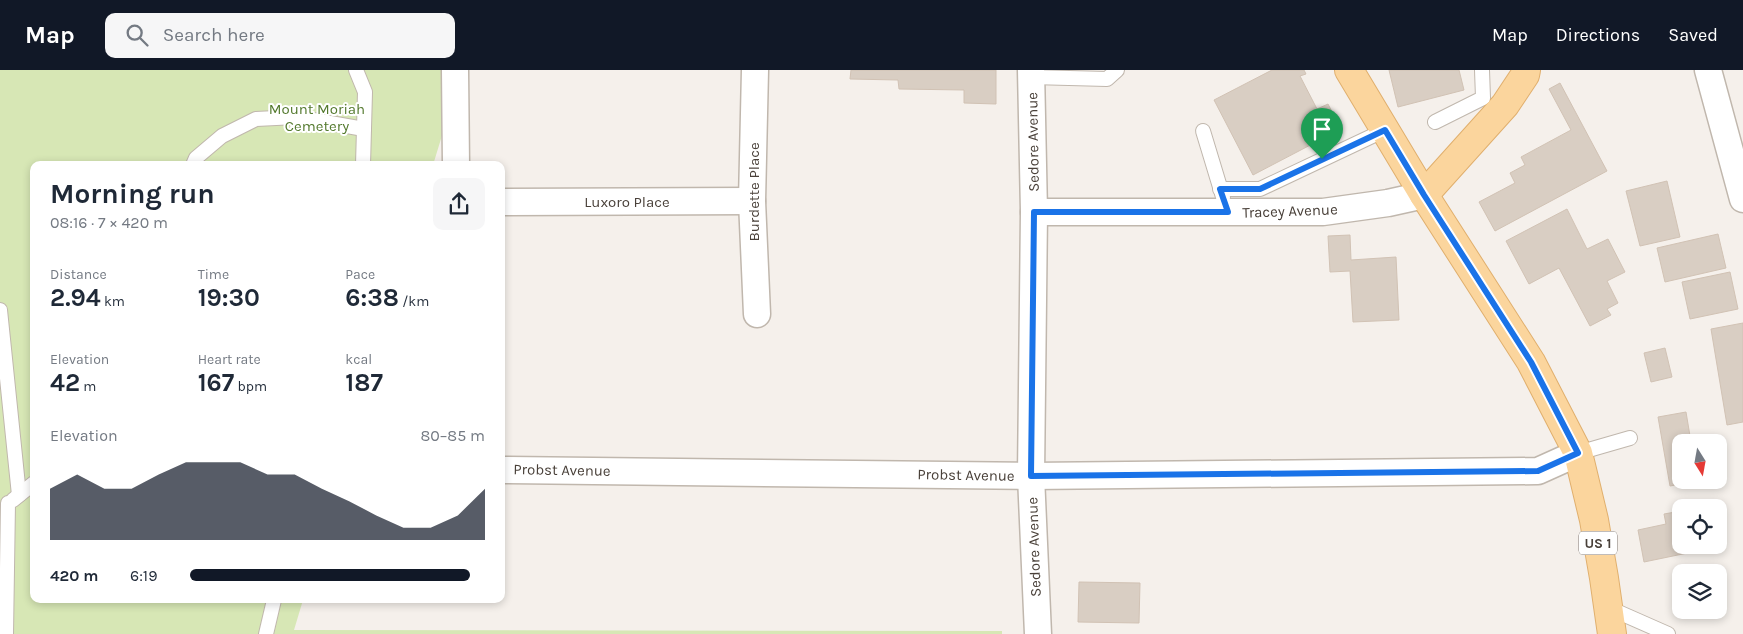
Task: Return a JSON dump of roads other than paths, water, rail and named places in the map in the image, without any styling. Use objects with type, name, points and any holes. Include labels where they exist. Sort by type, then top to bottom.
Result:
[{"type":"main road","name":"US 1","points":[[1349,70],[1424,195],[1531,362],[1578,453],[1594,520],[1610,621]]},
{"type":"main road","points":[[1424,195],[1505,105],[1525,76],[1526,70]]},
{"type":"street","points":[[455,70],[456,161]]},
{"type":"street","name":"Burdette Place","points":[[755,70],[752,202],[757,314]]},
{"type":"street","points":[[1708,70],[1743,199]]},
{"type":"street","name":"Sedore Avenue","points":[[1031,73],[1034,212],[1031,476],[1038,634]]},
{"type":"street","name":"Tracey Avenue","points":[[1034,212],[1224,201],[1323,212],[1388,203],[1424,195]]},
{"type":"street","name":"Luxoro Place","points":[[505,202],[752,202]]},
{"type":"street","name":"Probst Avenue","points":[[505,470],[1031,476],[1538,471],[1578,453]]},
{"type":"lane","points":[[356,70],[365,92],[363,161]]},
{"type":"lane","points":[[1031,73],[1107,79],[1117,70]]},
{"type":"lane","points":[[1435,122],[1483,98],[1482,70]]},
{"type":"lane","points":[[195,161],[222,136],[256,119],[296,117],[364,129]]},
{"type":"lane","points":[[1203,131],[1224,201],[1260,189],[1385,130]]},
{"type":"lane","points":[[0,310],[9,502],[6,634]]},
{"type":"lane","points":[[1578,453],[1630,438]]},
{"type":"lane","points":[[9,502],[30,486]]},
{"type":"lane","points":[[266,634],[273,603]]},
{"type":"lane","points":[[1610,621],[1668,634]]},
{"type":"park label","name":"Mount Moriah Cemetery","points":[[317,118]]}]
